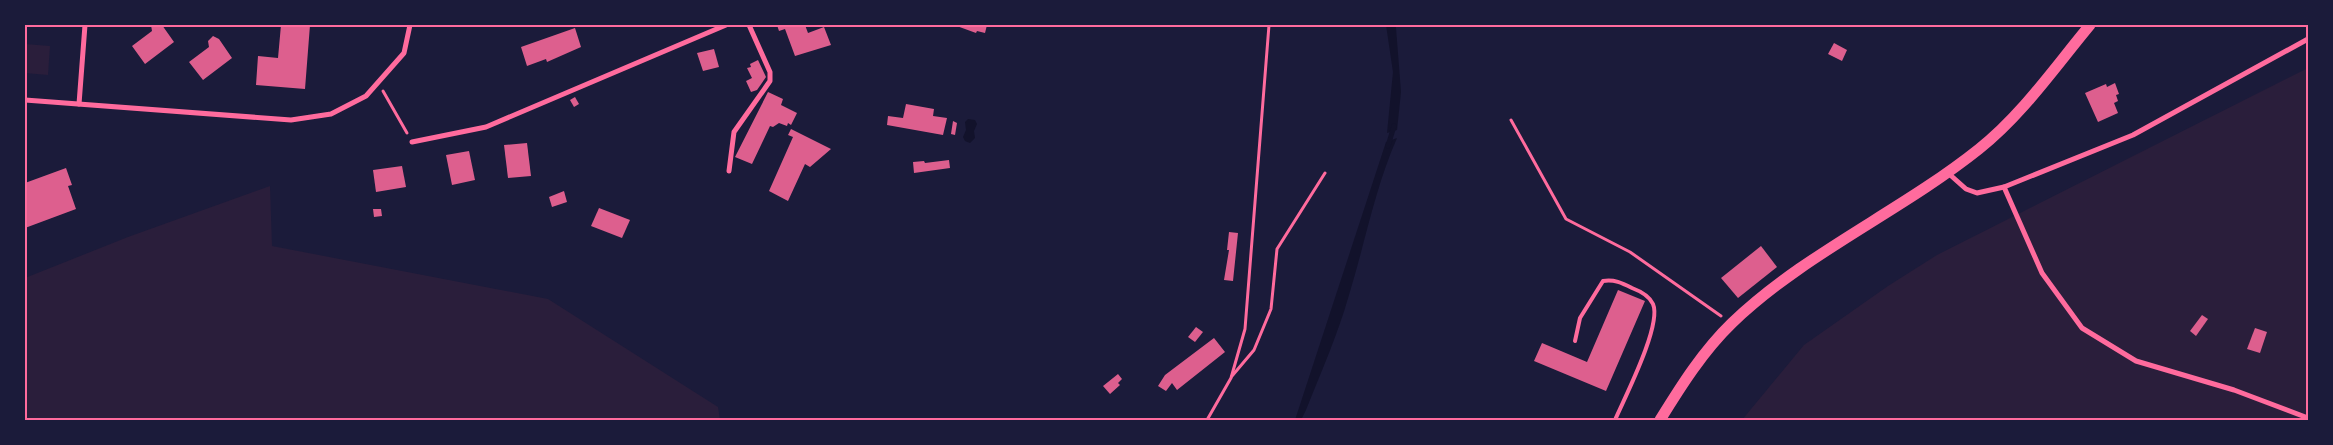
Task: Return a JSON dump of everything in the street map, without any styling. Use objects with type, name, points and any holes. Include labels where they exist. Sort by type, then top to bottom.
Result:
[{"type":"main road","points":[[1660,420],[1696,364],[1732,324],[1781,281],[1948,173],[1981,147],[2018,112],[2090,25]]},
{"type":"street","points":[[80,104],[85,25]]},
{"type":"street","points":[[25,100],[291,120],[331,114],[366,96],[404,53],[410,25]]},
{"type":"street","points":[[412,142],[486,127],[726,25]]},
{"type":"street","points":[[729,171],[734,132],[770,81],[770,72],[749,25]]},
{"type":"street","points":[[1948,173],[1966,189],[1978,193],[2004,188],[2133,135],[2308,39]]},
{"type":"street","points":[[2004,188],[2042,273],[2082,328],[2136,361],[2234,390],[2308,418]]},
{"type":"lane","points":[[1575,341],[1580,318],[1603,281],[1612,279],[1638,290],[1648,296],[1654,305],[1655,316],[1651,334],[1614,420]]},
{"type":"path","points":[[1231,378],[1246,329],[1269,25]]},
{"type":"path","points":[[390,102],[404,128]]},
{"type":"path","points":[[1511,120],[1566,219],[1630,252],[1732,324]]},
{"type":"path","points":[[1207,420],[1231,378],[1254,350],[1271,309],[1277,249],[1325,173]]},
{"type":"shaded area","points":[[1386,25],[1396,25],[1401,92],[1397,130],[1387,133],[1393,72]]},
{"type":"shaded area","points":[[25,44],[50,46],[48,75],[25,73]]},
{"type":"shaded area","points":[[2308,68],[2308,420],[1742,420],[1804,345],[1888,286],[1937,255]]},
{"type":"shaded area","points":[[968,119],[975,120],[977,124],[974,131],[975,138],[970,143],[965,141],[963,137],[966,130],[965,122]]},
{"type":"shaded area","points":[[1397,138],[1382,176],[1340,324],[1306,410],[1301,420],[1295,420],[1386,142]]},
{"type":"shaded area","points":[[270,186],[272,246],[548,299],[718,407],[720,420],[25,420],[25,278],[128,237]]},
{"type":"building","points":[[151,25],[162,25],[174,42],[145,64],[132,46],[152,31]]},
{"type":"building","points":[[281,25],[310,25],[305,89],[256,85],[258,56],[278,58]]},
{"type":"building","points":[[777,25],[805,25],[808,33],[824,27],[831,45],[795,56],[785,29],[779,31]]},
{"type":"building","points":[[954,25],[987,25],[985,33],[977,31],[976,33]]},
{"type":"building","points":[[575,28],[581,47],[547,62],[546,59],[527,66],[521,47]]},
{"type":"building","points":[[213,36],[219,39],[232,58],[203,80],[189,62],[209,47],[208,41]]},
{"type":"building","points":[[1834,43],[1847,50],[1842,61],[1828,54]]},
{"type":"building","points":[[714,49],[719,67],[703,71],[697,53]]},
{"type":"building","points":[[758,60],[766,77],[757,90],[751,92],[746,81],[752,78],[747,68],[751,67],[750,64]]},
{"type":"building","points":[[2115,83],[2119,94],[2116,95],[2118,101],[2114,103],[2118,113],[2098,122],[2085,93],[2106,84],[2107,87]]},
{"type":"building","points":[[768,92],[783,99],[781,105],[797,113],[791,125],[788,123],[787,126],[779,123],[773,127],[770,126],[752,164],[735,157]]},
{"type":"building","points":[[575,97],[579,104],[574,107],[570,100]]},
{"type":"building","points":[[906,104],[934,109],[933,116],[947,118],[943,135],[887,125],[888,116],[903,118]]},
{"type":"building","points":[[953,121],[957,123],[955,135],[951,134]]},
{"type":"building","points":[[791,129],[831,149],[810,167],[805,164],[788,201],[769,191],[793,137],[788,135]]},
{"type":"building","points":[[527,143],[531,176],[508,178],[504,145]]},
{"type":"building","points":[[469,151],[475,180],[452,185],[446,155]]},
{"type":"building","points":[[949,160],[950,168],[914,173],[913,162],[924,161],[925,163]]},
{"type":"building","points":[[402,166],[406,187],[376,192],[373,170]]},
{"type":"building","points":[[66,168],[72,185],[68,186],[76,209],[25,228],[25,183]]},
{"type":"building","points":[[564,191],[567,202],[552,207],[549,197]]},
{"type":"building","points":[[599,208],[630,220],[622,238],[591,226]]},
{"type":"building","points":[[373,209],[381,209],[382,216],[374,217]]},
{"type":"building","points":[[1229,232],[1238,233],[1233,281],[1224,280],[1229,250],[1227,250]]},
{"type":"building","points":[[1761,246],[1777,267],[1738,298],[1721,278]]},
{"type":"building","points":[[1618,290],[1645,301],[1606,391],[1534,361],[1542,343],[1587,362]]},
{"type":"building","points":[[2202,315],[2208,319],[2196,336],[2190,331]]},
{"type":"building","points":[[1196,327],[1203,332],[1195,342],[1188,337]]},
{"type":"building","points":[[2255,328],[2267,332],[2260,353],[2247,349]]},
{"type":"building","points":[[1214,338],[1225,352],[1177,390],[1172,383],[1166,391],[1158,386],[1165,375]]},
{"type":"building","points":[[1118,374],[1122,379],[1118,383],[1120,385],[1110,394],[1103,386]]},
{"type":"waterway","points":[[1388,146],[1394,126]]}]
